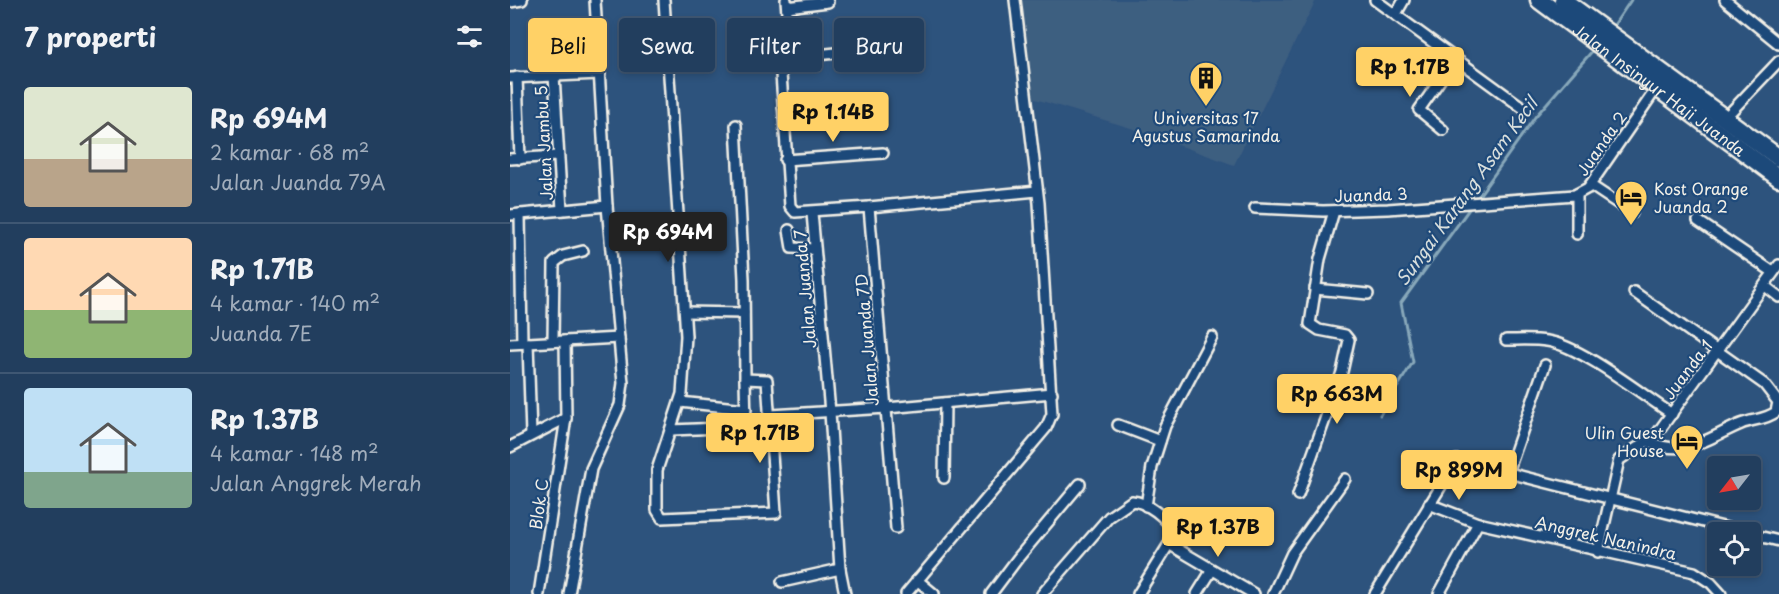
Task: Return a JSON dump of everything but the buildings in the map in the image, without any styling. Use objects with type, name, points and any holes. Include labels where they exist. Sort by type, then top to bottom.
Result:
[{"type":"highway","name":"Jalan Insinyur Haji Juanda","points":[[1539,0],[1585,25],[1627,58],[1724,118],[1779,158]]},
{"type":"highway","name":"Jalan Insinyur Haji Juanda","points":[[1563,0],[1585,25]]},
{"type":"highway","name":"Jalan Insinyur Haji Juanda","points":[[1627,58],[1656,89],[1779,178]]},
{"type":"street","points":[[510,2],[522,0]]},
{"type":"street","points":[[569,594],[591,469],[620,405],[623,393],[607,206],[595,0]]},
{"type":"street","points":[[664,0],[685,312],[685,364],[680,402],[657,470],[659,516],[662,518],[776,513],[768,382],[745,379]]},
{"type":"street","points":[[906,594],[1046,428],[1052,414],[1039,203],[1015,0]]},
{"type":"street","points":[[1375,0],[1526,110]]},
{"type":"street","points":[[1396,14],[1404,0]]},
{"type":"street","points":[[1725,0],[1779,44]]},
{"type":"street","points":[[786,3],[828,2]]},
{"type":"street","name":"Jalan Juanda 7","points":[[786,3],[787,18]]},
{"type":"street","points":[[1443,130],[1419,110],[1455,59]]},
{"type":"street","points":[[1724,118],[1779,61]]},
{"type":"street","name":"Jalan Juanda 7","points":[[781,72],[785,160],[791,208],[795,212],[812,213],[830,412],[840,569],[845,594]]},
{"type":"street","points":[[557,156],[515,159],[513,78],[600,74]]},
{"type":"street","name":"Jalan Jambu 5","points":[[554,75],[562,210]]},
{"type":"street","name":"Juanda 2","points":[[1487,200],[1562,197],[1577,194],[1590,185],[1656,89]]},
{"type":"street","points":[[783,107],[875,102]]},
{"type":"street","points":[[671,429],[746,427],[744,313],[735,125]]},
{"type":"street","points":[[785,160],[883,153]]},
{"type":"street","points":[[1590,185],[1632,213]]},
{"type":"street","points":[[812,213],[1037,191]]},
{"type":"street","points":[[1577,194],[1577,234]]},
{"type":"street","name":"Juanda 3","points":[[1255,208],[1334,211],[1451,205],[1487,200]]},
{"type":"street","points":[[531,435],[515,214],[607,206]]},
{"type":"street","name":"Jalan Juanda 7D","points":[[869,207],[896,528]]},
{"type":"street","points":[[1298,495],[1342,372],[1349,340],[1345,334],[1319,330],[1310,324],[1320,259],[1334,211]]},
{"type":"street","points":[[1698,221],[1776,268]]},
{"type":"street","points":[[789,230],[792,248],[815,249]]},
{"type":"street","points":[[553,341],[554,264],[563,256],[583,251]]},
{"type":"street","name":"Juanda 1","points":[[1598,552],[1617,465],[1621,457],[1649,441],[1672,414],[1766,286],[1776,268]]},
{"type":"street","points":[[1766,286],[1779,297]]},
{"type":"street","points":[[1315,289],[1368,294]]},
{"type":"street","points":[[1634,292],[1764,384],[1778,402],[1776,412],[1768,418],[1743,423],[1704,443],[1685,448],[1665,448],[1649,441]]},
{"type":"street","points":[[685,312],[744,313]]},
{"type":"street","points":[[1146,506],[1164,426],[1212,337]]},
{"type":"street","points":[[510,344],[619,338]]},
{"type":"street","points":[[1506,340],[1547,341],[1559,344],[1672,414]]},
{"type":"street","name":"Blok C","points":[[539,594],[566,418],[565,341]]},
{"type":"street","points":[[1508,472],[1545,365]]},
{"type":"street","points":[[771,415],[887,408],[1052,393]]},
{"type":"street","points":[[680,402],[746,409]]},
{"type":"street","points":[[944,478],[945,403]]},
{"type":"street","points":[[510,447],[566,418]]},
{"type":"street","points":[[1118,425],[1160,441]]},
{"type":"street","points":[[1375,594],[1457,460],[1609,501],[1707,524]]},
{"type":"street","points":[[1273,594],[1292,553],[1345,479]]},
{"type":"street","points":[[991,594],[1080,484]]},
{"type":"street","points":[[1041,594],[1117,509],[1132,501],[1146,506],[1171,526],[1173,532],[1169,544],[1138,594]]},
{"type":"street","name":"Anggrek Nanindra","points":[[1429,504],[1478,523],[1694,572],[1711,583],[1720,594]]},
{"type":"street","points":[[1439,594],[1478,523]]},
{"type":"street","points":[[1761,537],[1779,541]]},
{"type":"street","points":[[1169,544],[1254,594]]},
{"type":"street","points":[[782,582],[840,569]]},
{"type":"street","points":[[1197,594],[1212,570]]},
{"type":"street","points":[[917,580],[934,594]]},
{"type":"shaded area","points":[[1020,0],[1316,0],[1234,165],[1134,129],[1032,98]]},
{"type":"waterway","name":"Sungai Karang Asam Kecil","points":[[1612,28],[1631,0]]},
{"type":"waterway","name":"Sungai Karang Asam Kecil","points":[[1476,200],[1535,117],[1594,49]]},
{"type":"waterway","name":"Sungai Karang Asam Kecil","points":[[1380,415],[1413,362],[1401,303],[1472,205]]},
{"type":"place","name":"Universitas 17 Agustus Samarinda","points":[[1206,107]]},
{"type":"place","name":"Kost Orange Juanda 2","points":[[1631,226]]},
{"type":"place","name":"Ulin Guest House","points":[[1687,470]]}]
